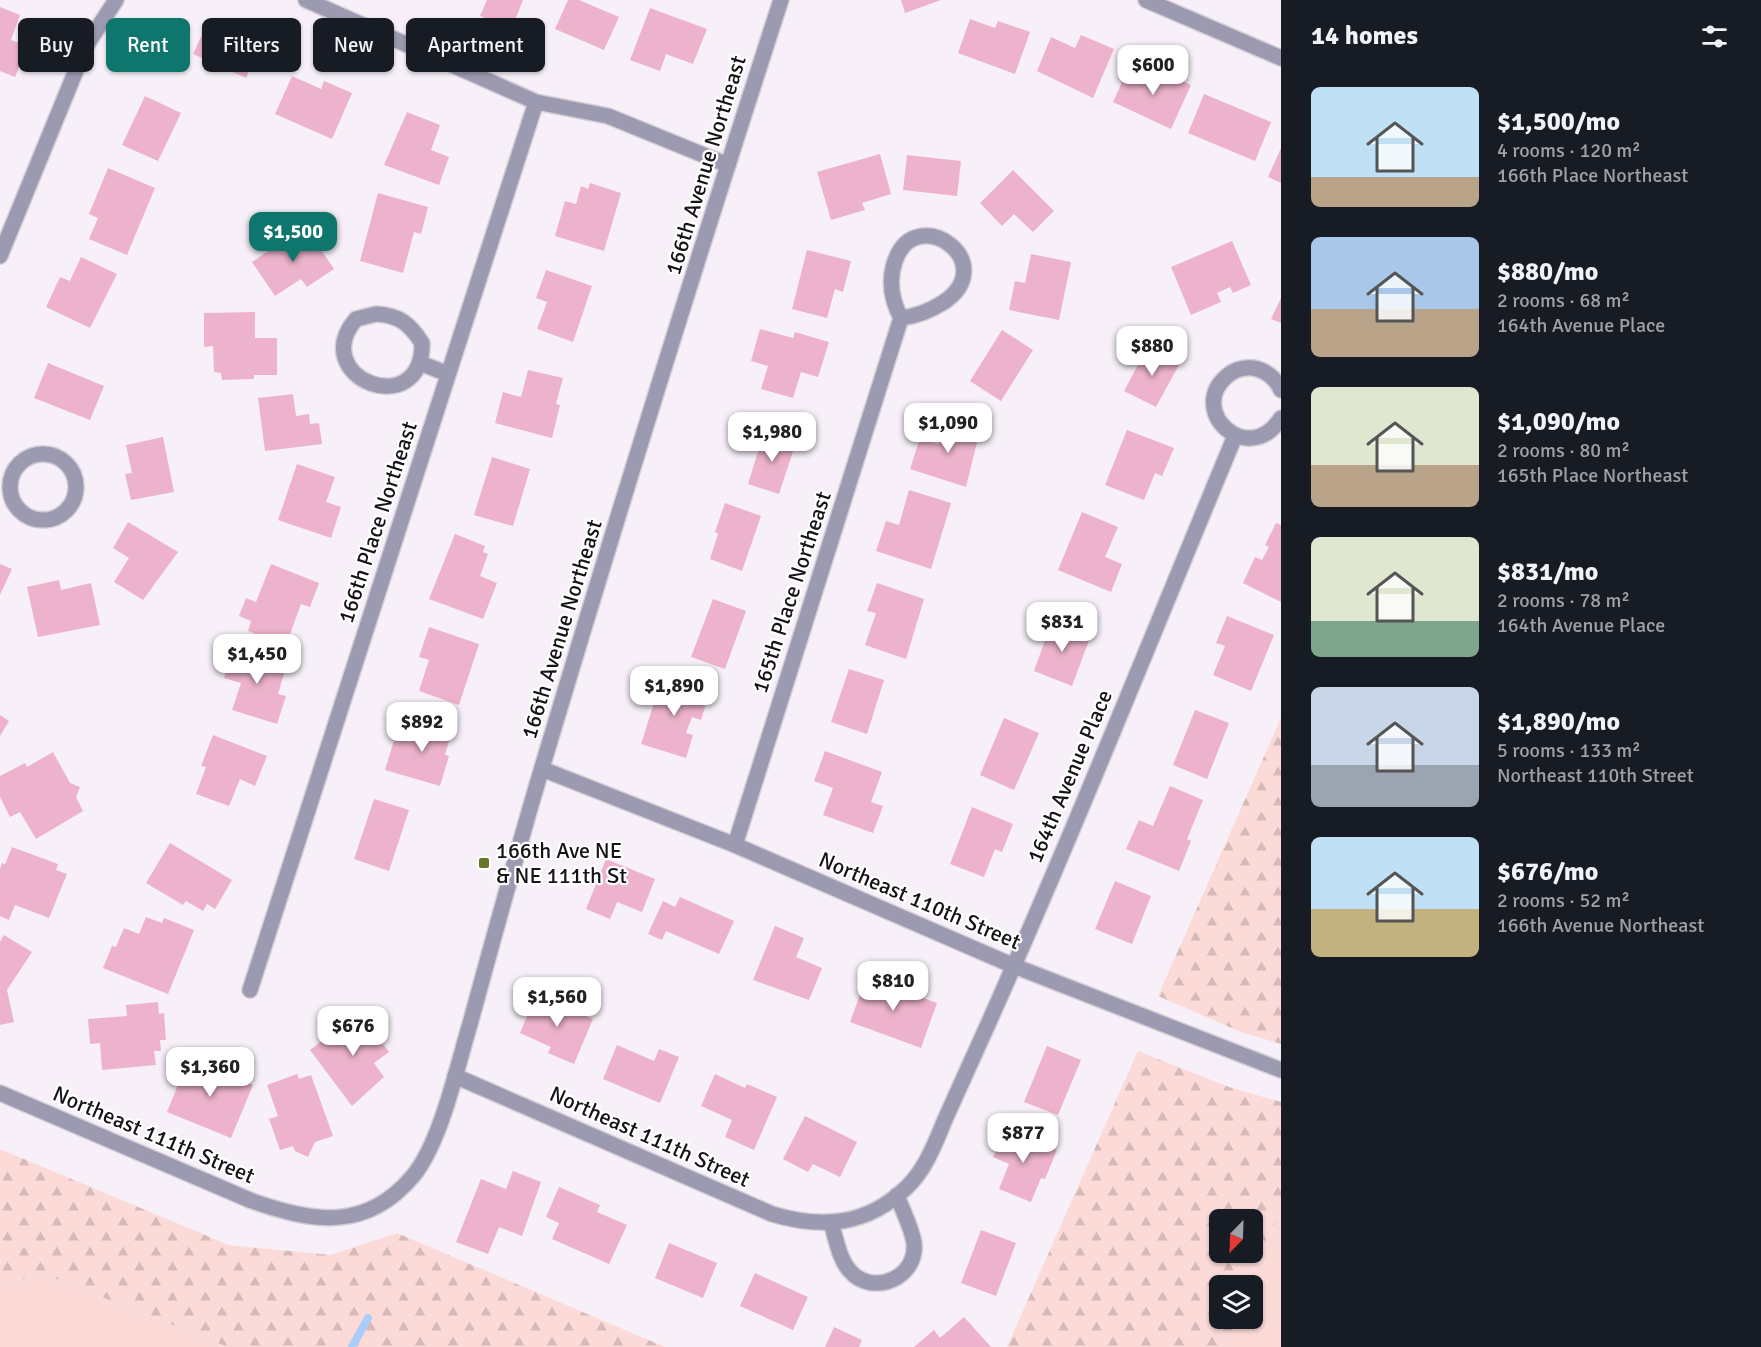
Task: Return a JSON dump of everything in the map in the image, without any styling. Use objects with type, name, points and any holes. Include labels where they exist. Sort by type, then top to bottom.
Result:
[{"type":"street","points":[[0,256],[86,46],[116,0]]},
{"type":"street","points":[[306,0],[536,102],[609,116],[728,165]]},
{"type":"street","name":"166th Avenue Northeast","points":[[327,1220],[356,1214],[386,1202],[412,1176],[428,1154],[455,1076],[542,769],[781,0]]},
{"type":"street","points":[[1146,0],[1281,58]]},
{"type":"street","name":"166th Place Northeast","points":[[250,990],[536,102]]},
{"type":"street","points":[[924,236],[945,240],[960,255],[963,265],[960,286],[954,295],[934,309],[902,318],[894,302],[891,283],[898,253],[905,245],[924,236]]},
{"type":"street","points":[[376,314],[399,318],[409,325],[422,343],[420,363],[410,379],[389,387],[376,386],[364,381],[354,373],[342,353],[343,340],[356,319],[376,314]]},
{"type":"street","name":"165th Place Northeast","points":[[735,845],[902,318]]},
{"type":"street","points":[[420,363],[448,374]]},
{"type":"street","points":[[1281,390],[1272,376],[1252,368],[1241,369],[1222,380],[1214,400],[1219,421],[1235,436],[1257,438],[1267,434],[1281,418]]},
{"type":"street","name":"164th Avenue Place","points":[[897,1195],[907,1188],[928,1158],[1014,966],[1235,436]]},
{"type":"street","points":[[51,456],[62,460],[70,468],[75,478],[73,501],[58,517],[47,520],[25,515],[12,497],[6,471],[29,458],[51,456]]},
{"type":"street","name":"Northeast 110th Street","points":[[542,769],[735,845],[1014,966],[1281,1070]]},
{"type":"street","name":"Northeast 111th Street","points":[[455,1076],[772,1214],[804,1222],[831,1223],[869,1213],[897,1195]]},
{"type":"street","name":"Northeast 111th Street","points":[[0,1093],[252,1201],[291,1215],[327,1220]]},
{"type":"street","points":[[831,1223],[849,1270],[868,1282],[890,1282],[906,1270],[914,1252],[914,1241],[897,1195]]},
{"type":"green space","points":[[1281,718],[1281,1044],[1241,1032],[1158,996]]},
{"type":"green space","points":[[1138,1051],[1229,1087],[1281,1102],[1281,1208],[1263,1251],[1263,1209],[1209,1209],[1209,1263],[1258,1263],[1253,1275],[1209,1275],[1209,1329],[1232,1329],[1225,1347],[1007,1347]]},
{"type":"green space","points":[[0,1149],[229,1245],[331,1255],[397,1233],[665,1347],[228,1347],[44,1274],[0,1284]]},
{"type":"green space","points":[[1281,1208],[1281,1347],[1225,1347],[1232,1329],[1263,1329],[1263,1275],[1253,1275],[1258,1263],[1263,1263],[1263,1251]]},
{"type":"green space","points":[[44,1274],[228,1347],[0,1347],[0,1284]]},
{"type":"building","points":[[487,0],[523,0],[516,18],[480,16]]},
{"type":"building","points":[[568,0],[579,0],[619,17],[604,50],[555,29]]},
{"type":"building","points":[[901,0],[941,0],[905,13]]},
{"type":"building","points":[[0,7],[20,15],[11,40],[18,42],[18,70],[15,77],[0,71]]},
{"type":"building","points":[[650,8],[707,29],[693,64],[666,54],[660,71],[630,60]]},
{"type":"building","points":[[970,19],[995,28],[998,21],[1030,32],[1015,74],[958,53]]},
{"type":"building","points":[[202,35],[202,58],[193,54]]},
{"type":"building","points":[[1081,35],[1114,49],[1093,98],[1037,71],[1051,37],[1075,48]]},
{"type":"building","points":[[1128,69],[1153,80],[1158,70],[1191,85],[1171,129],[1113,102]]},
{"type":"building","points":[[233,72],[249,72],[246,78]]},
{"type":"building","points":[[292,76],[321,89],[324,81],[352,93],[332,139],[275,114]]},
{"type":"building","points":[[1204,94],[1271,122],[1255,161],[1188,133]]},
{"type":"building","points":[[145,96],[181,113],[158,161],[122,145]]},
{"type":"building","points":[[407,112],[440,125],[431,150],[449,157],[439,185],[384,165]]},
{"type":"building","points":[[1281,148],[1281,183],[1268,177]]},
{"type":"building","points":[[880,154],[891,194],[862,203],[865,210],[831,220],[817,172]]},
{"type":"building","points":[[907,155],[961,161],[957,196],[903,190]]},
{"type":"building","points":[[108,168],[155,188],[127,255],[89,239],[98,218],[89,214]]},
{"type":"building","points":[[1013,170],[1054,211],[1033,232],[1014,214],[1002,226],[980,203]]},
{"type":"building","points":[[590,183],[621,193],[604,251],[555,236],[565,201],[576,204],[581,186],[588,189]]},
{"type":"building","points":[[378,193],[428,207],[421,234],[414,232],[403,273],[360,261]]},
{"type":"building","points":[[305,226],[334,269],[307,287],[301,279],[275,296],[252,262]]},
{"type":"building","points":[[1232,241],[1251,285],[1233,293],[1230,287],[1217,293],[1221,302],[1191,315],[1171,267]]},
{"type":"building","points":[[807,250],[851,261],[843,292],[835,289],[827,318],[792,309]]},
{"type":"building","points":[[1031,254],[1071,262],[1059,320],[1009,310],[1015,281],[1025,283]]},
{"type":"building","points":[[81,257],[117,274],[90,328],[46,307],[60,277],[70,281]]},
{"type":"building","points":[[546,270],[592,286],[573,342],[537,329],[547,302],[536,298]]},
{"type":"building","points":[[1281,298],[1281,323],[1271,319]]},
{"type":"building","points":[[255,312],[255,338],[277,338],[277,375],[254,375],[254,379],[222,380],[221,373],[214,372],[213,346],[204,347],[204,313]]},
{"type":"building","points":[[760,329],[793,338],[795,332],[829,342],[818,377],[801,372],[793,398],[761,389],[768,366],[751,361]]},
{"type":"building","points":[[1002,330],[1033,350],[1001,401],[970,381]]},
{"type":"building","points":[[1148,346],[1180,363],[1156,407],[1124,391]]},
{"type":"building","points":[[48,363],[104,386],[90,420],[34,398]]},
{"type":"building","points":[[528,370],[563,378],[556,404],[560,405],[552,438],[495,423],[503,392],[521,397]]},
{"type":"building","points":[[293,394],[296,416],[309,414],[310,424],[319,423],[322,444],[265,451],[258,398]]},
{"type":"building","points":[[947,419],[980,430],[966,487],[910,469],[920,438],[939,444]]},
{"type":"building","points":[[1127,430],[1174,448],[1162,476],[1155,473],[1144,500],[1105,485]]},
{"type":"building","points":[[764,432],[796,442],[779,494],[748,484]]},
{"type":"building","points":[[163,437],[174,492],[131,500],[125,474],[132,473],[126,445]]},
{"type":"building","points":[[492,457],[530,469],[513,526],[474,515]]},
{"type":"building","points":[[297,464],[335,477],[326,502],[341,507],[331,538],[278,520]]},
{"type":"building","points":[[909,490],[951,503],[931,569],[876,551],[886,521],[899,525]]},
{"type":"building","points":[[725,503],[761,516],[742,571],[710,559],[718,534],[715,532]]},
{"type":"building","points":[[1082,512],[1118,527],[1105,557],[1122,564],[1111,592],[1058,570]]},
{"type":"building","points":[[128,522],[178,552],[143,600],[114,582],[129,558],[113,548]]},
{"type":"building","points":[[1276,523],[1281,525],[1281,602],[1243,583],[1255,557],[1262,560],[1269,547],[1265,545]]},
{"type":"building","points":[[455,534],[485,546],[483,552],[488,554],[480,576],[497,583],[483,619],[429,599]]},
{"type":"building","points":[[0,564],[12,569],[0,595]]},
{"type":"building","points":[[271,564],[319,583],[310,607],[301,604],[286,645],[248,631],[251,621],[239,616],[246,598],[256,602]]},
{"type":"building","points":[[59,580],[61,590],[91,583],[100,625],[38,637],[27,587]]},
{"type":"building","points":[[877,583],[924,599],[906,659],[865,645],[876,613],[867,611]]},
{"type":"building","points":[[713,599],[746,611],[725,669],[691,657]]},
{"type":"building","points":[[1227,616],[1274,635],[1251,691],[1213,675],[1225,646],[1216,643]]},
{"type":"building","points":[[1052,621],[1091,635],[1072,686],[1034,671]]},
{"type":"building","points":[[429,627],[479,644],[459,705],[419,691],[429,660],[419,657]]},
{"type":"building","points":[[234,647],[287,664],[278,694],[286,696],[277,724],[232,710],[241,683],[224,678]]},
{"type":"building","points":[[849,669],[884,680],[867,734],[831,722]]},
{"type":"building","points":[[662,678],[709,693],[701,720],[692,717],[686,733],[693,735],[686,758],[641,744]]},
{"type":"building","points":[[1195,710],[1229,723],[1207,779],[1173,765]]},
{"type":"building","points":[[0,715],[9,721],[0,736]]},
{"type":"building","points":[[419,716],[453,727],[445,755],[449,756],[440,786],[385,770],[395,737],[411,742]]},
{"type":"building","points":[[1004,718],[1039,733],[1014,790],[980,775]]},
{"type":"building","points":[[213,735],[267,756],[255,786],[240,779],[229,806],[196,794],[206,767],[201,766]]},
{"type":"building","points":[[825,751],[882,772],[871,802],[883,806],[873,833],[823,815],[833,788],[814,781]]},
{"type":"building","points":[[53,752],[70,783],[80,787],[76,797],[83,811],[36,839],[20,812],[10,817],[0,797],[0,776],[25,763],[27,767]]},
{"type":"building","points":[[1170,786],[1203,800],[1187,839],[1191,841],[1179,871],[1126,849],[1139,820],[1153,826]]},
{"type":"building","points":[[374,799],[409,810],[389,871],[354,859]]},
{"type":"building","points":[[972,807],[1013,824],[1002,852],[995,849],[984,877],[950,864]]},
{"type":"building","points":[[170,843],[232,880],[215,909],[207,904],[203,911],[186,901],[183,905],[146,883]]},
{"type":"building","points":[[12,847],[58,864],[56,870],[67,874],[49,918],[15,905],[9,920],[0,916],[0,869],[2,863],[5,864]]},
{"type":"building","points":[[606,859],[655,879],[642,912],[617,902],[610,919],[586,909]]},
{"type":"building","points":[[1115,881],[1151,896],[1132,944],[1095,929]]},
{"type":"building","points":[[680,897],[734,921],[719,954],[666,931],[662,940],[648,934],[663,901],[675,907]]},
{"type":"building","points":[[146,917],[162,923],[164,918],[194,930],[168,994],[103,968],[112,946],[116,947],[124,928],[139,934]]},
{"type":"building","points":[[775,926],[804,938],[796,957],[822,968],[809,1000],[753,980]]},
{"type":"building","points":[[4,935],[32,952],[7,990],[14,1022],[0,1025],[0,942]]},
{"type":"building","points":[[868,973],[898,983],[894,993],[910,999],[912,994],[937,1003],[921,1048],[850,1022]]},
{"type":"building","points":[[536,995],[593,1019],[574,1064],[548,1053],[551,1047],[520,1033]]},
{"type":"building","points":[[158,1002],[159,1014],[164,1013],[166,1040],[160,1040],[161,1051],[154,1051],[156,1065],[102,1070],[100,1043],[90,1044],[88,1019],[127,1016],[126,1005]]},
{"type":"building","points":[[362,1010],[382,1035],[378,1038],[389,1052],[374,1063],[384,1077],[352,1106],[310,1050]]},
{"type":"building","points":[[617,1045],[654,1061],[659,1049],[679,1057],[660,1103],[603,1079]]},
{"type":"building","points":[[1047,1046],[1081,1060],[1058,1115],[1024,1102]]},
{"type":"building","points":[[188,1060],[222,1074],[224,1068],[239,1074],[237,1079],[253,1085],[231,1138],[167,1112]]},
{"type":"building","points":[[297,1074],[299,1079],[311,1075],[333,1136],[315,1142],[308,1157],[295,1151],[293,1146],[280,1150],[269,1119],[278,1116],[267,1085]]},
{"type":"building","points":[[715,1074],[745,1088],[747,1084],[777,1097],[754,1150],[725,1137],[732,1120],[701,1106]]},
{"type":"building","points":[[805,1116],[857,1142],[840,1177],[813,1164],[808,1172],[783,1159]]},
{"type":"building","points":[[1005,1129],[1057,1150],[1045,1179],[1041,1178],[1031,1202],[999,1189],[1009,1164],[993,1157]]},
{"type":"building","points":[[513,1171],[541,1182],[522,1236],[499,1227],[488,1254],[456,1242],[481,1179],[506,1189]]},
{"type":"building","points":[[559,1187],[600,1205],[597,1212],[627,1225],[609,1264],[552,1239],[559,1223],[546,1217]]},
{"type":"building","points":[[981,1230],[1016,1243],[996,1296],[961,1283]]},
{"type":"building","points":[[669,1243],[717,1263],[703,1298],[655,1278]]},
{"type":"building","points":[[755,1273],[808,1297],[793,1330],[740,1306]]},
{"type":"building","points":[[964,1317],[991,1347],[914,1347],[934,1330],[940,1338]]},
{"type":"building","points":[[834,1327],[862,1340],[859,1347],[825,1347]]},
{"type":"waterway","points":[[352,1347],[368,1318]]},
{"type":"place","name":"166th Ave NE & NE 111th St","points":[[484,863]]}]
